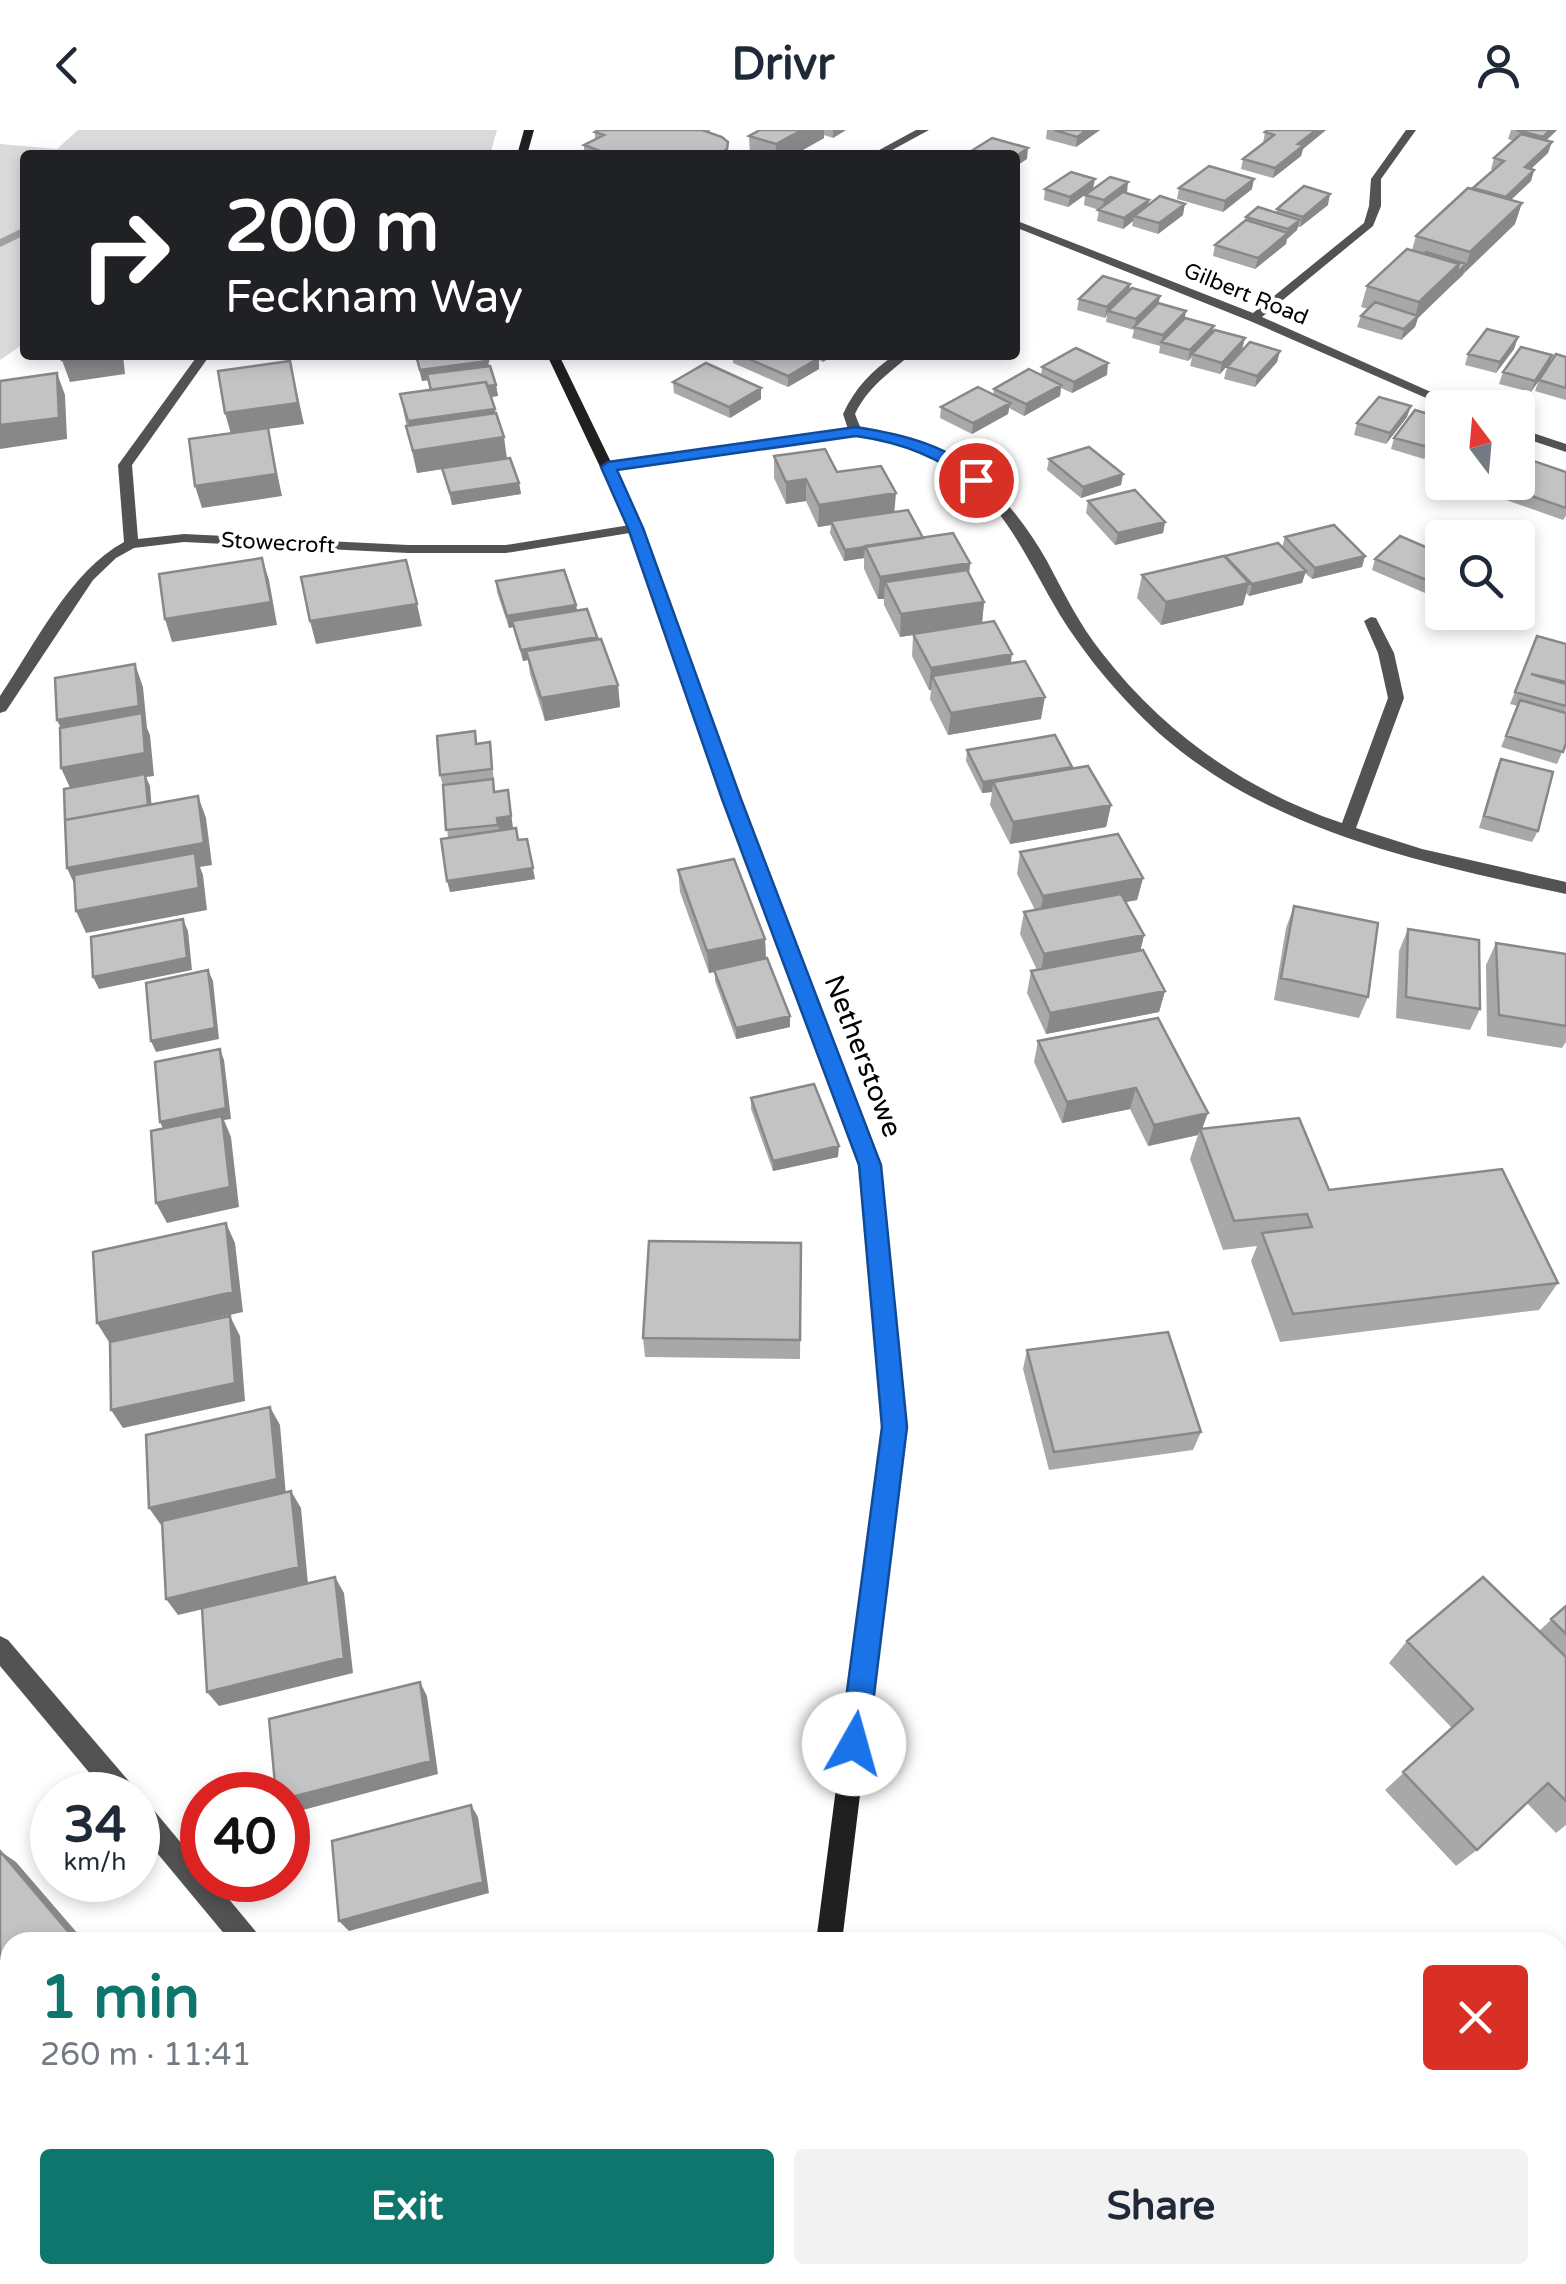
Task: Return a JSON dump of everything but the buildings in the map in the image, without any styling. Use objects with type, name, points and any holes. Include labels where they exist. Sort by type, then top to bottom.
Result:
[{"type":"street","points":[[884,150],[924,130]]},
{"type":"street","points":[[1254,318],[1369,224],[1375,206],[1376,179],[1411,130]]},
{"type":"street","name":"Gilbert Road","points":[[1020,225],[1254,318],[1425,393]]},
{"type":"street","points":[[132,544],[125,464],[200,360]]},
{"type":"street","name":"Netherstowe","points":[[555,360],[636,528],[731,799],[870,1165],[894,1427],[830,1932]]},
{"type":"street","points":[[856,432],[849,414],[858,394],[895,360]]},
{"type":"street","points":[[608,467],[856,432],[889,436],[953,460],[1000,500],[1035,552],[1070,620],[1121,690],[1191,753],[1263,795],[1348,831],[1473,868],[1566,888]]},
{"type":"street","points":[[1535,438],[1566,448]]},
{"type":"street","name":"Stowecroft","points":[[0,708],[88,577],[110,555],[132,544],[184,538],[408,549],[506,549],[636,528]]},
{"type":"street","points":[[1348,831],[1396,698],[1386,653],[1371,620]]},
{"type":"street","points":[[0,1648],[105,1772]]},
{"type":"street","points":[[160,1837],[240,1932]]},
{"type":"shaded area","points":[[78,130],[497,130],[491,150],[20,150],[20,346],[0,360],[0,144],[57,149]]},
{"type":"waterway","points":[[0,244],[20,233]]},
{"type":"route","points":[[854,1744],[894,1427],[870,1165],[731,799],[636,528],[608,467],[856,432],[889,436],[953,460],[976,480]]}]
